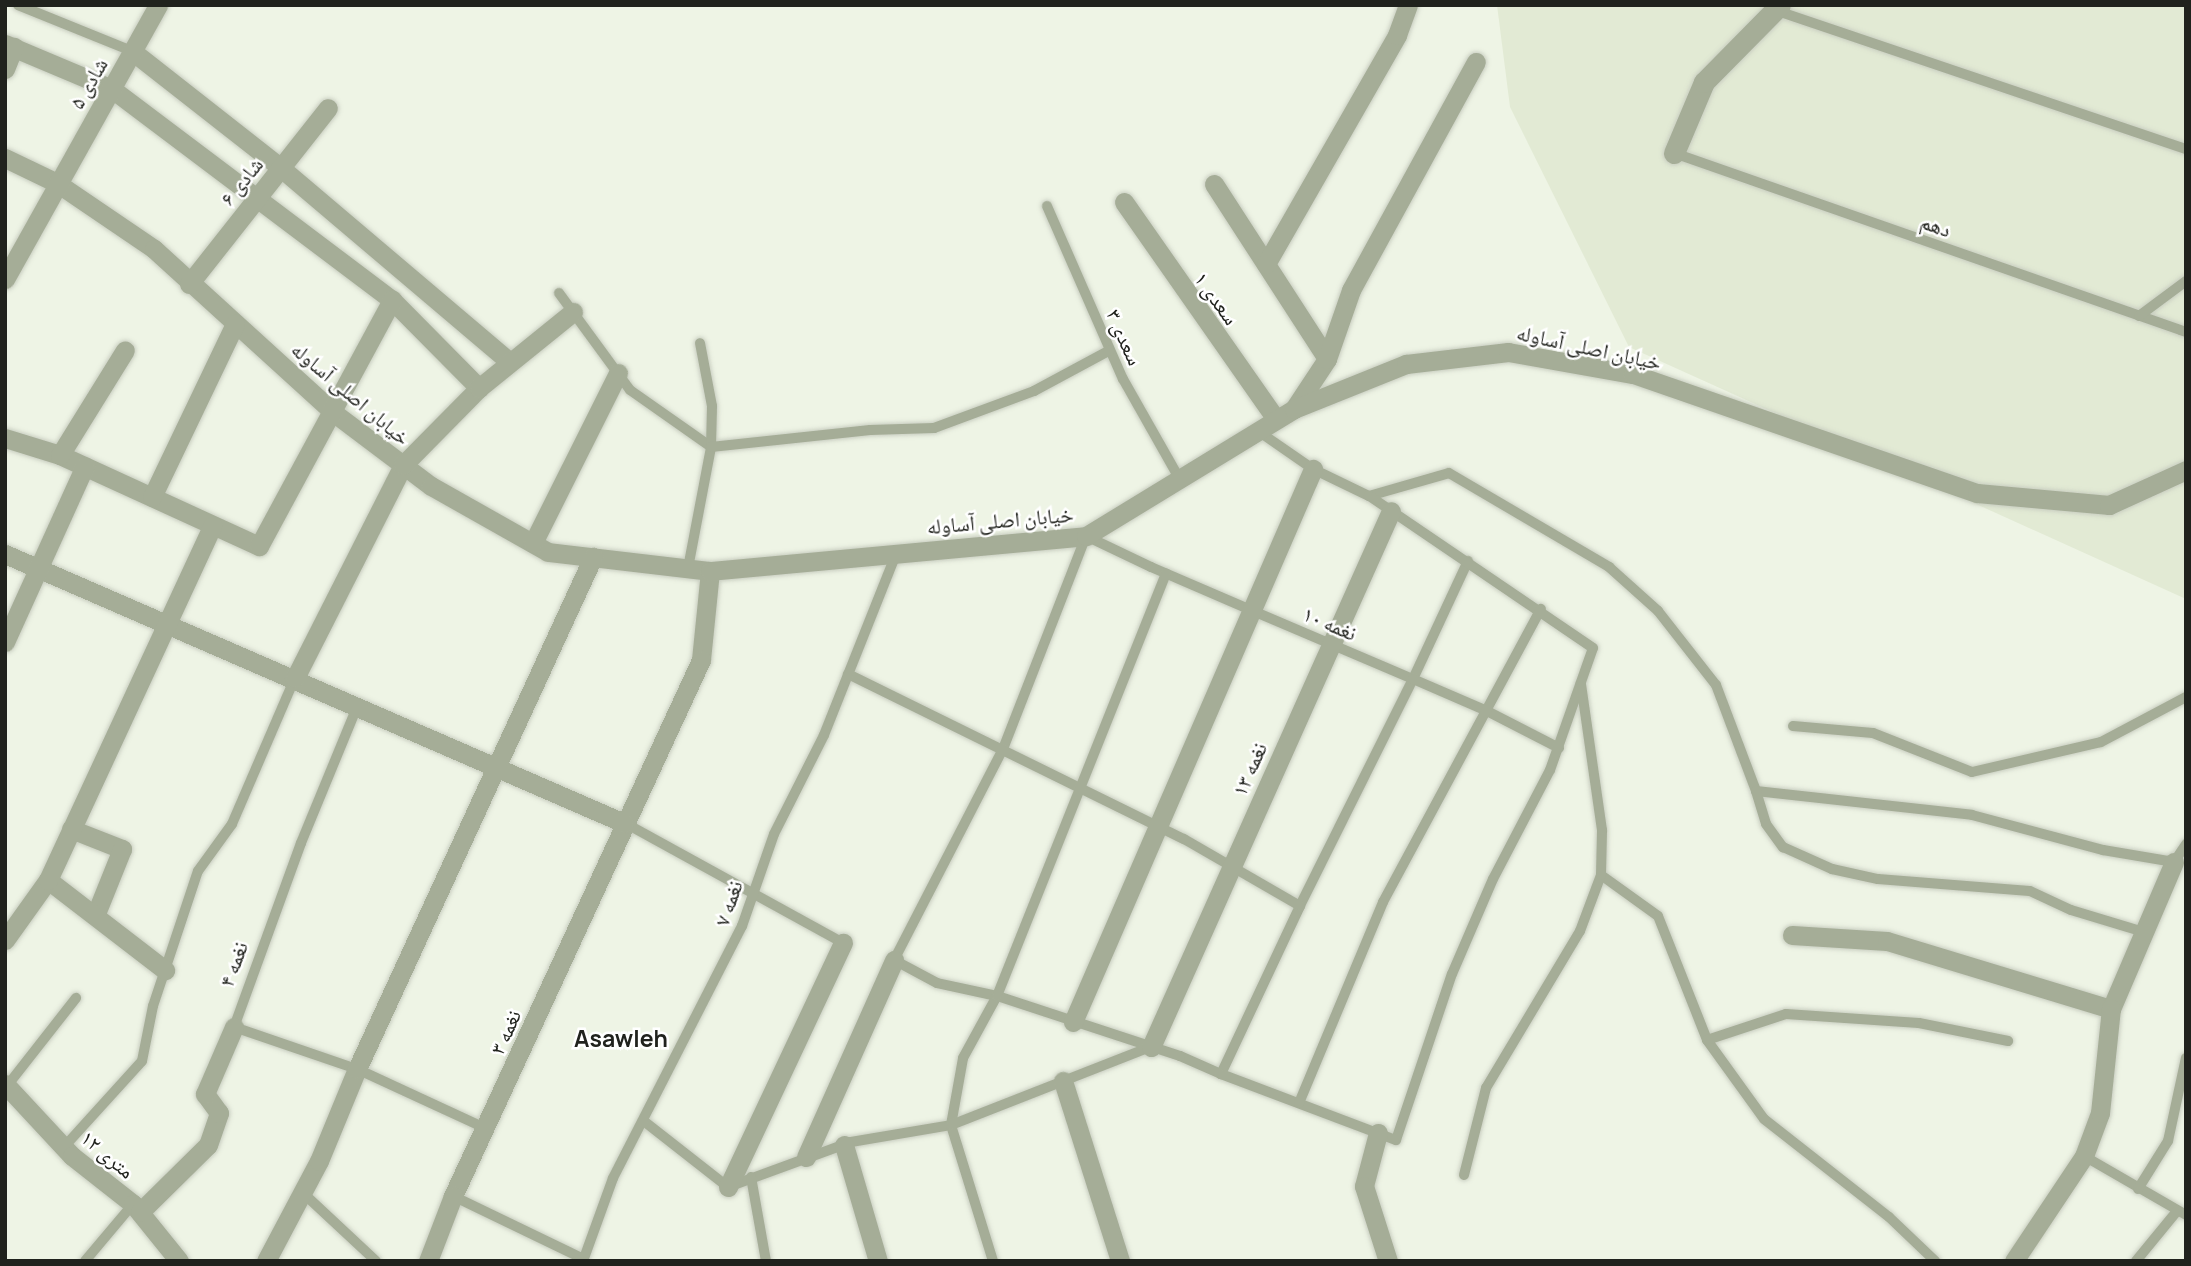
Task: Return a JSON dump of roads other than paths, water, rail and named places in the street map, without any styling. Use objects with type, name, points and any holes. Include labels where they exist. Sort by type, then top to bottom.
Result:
[{"type":"street","name":"شادی ۵","points":[[5,279],[158,5]]},
{"type":"street","points":[[1266,264],[1397,35],[1408,5]]},
{"type":"street","points":[[1674,153],[1704,82],[1776,6]]},
{"type":"street","points":[[5,69],[10,46],[112,89],[392,300],[479,388]]},
{"type":"street","points":[[132,51],[281,168],[510,362]]},
{"type":"street","points":[[1294,409],[1327,359],[1350,290],[1476,62]]},
{"type":"street","name":"شادی ۶","points":[[189,284],[328,108]]},
{"type":"street","name":"خیابان اصلی آساوله","points":[[5,158],[57,183],[154,249],[189,284],[334,412],[431,486],[548,552],[710,571],[897,551],[1086,536],[1294,409],[1406,364],[1508,352],[1633,374],[1977,493],[2109,505],[2186,470]]},
{"type":"street","points":[[1214,184],[1327,359]]},
{"type":"street","name":"سعدی ۱","points":[[1124,202],[1276,419]]},
{"type":"street","points":[[6,440],[61,455],[259,546],[334,412],[392,300]]},
{"type":"street","points":[[295,678],[403,465],[479,388],[573,312]]},
{"type":"street","points":[[152,497],[235,324]]},
{"type":"street","points":[[61,455],[125,350]]},
{"type":"street","points":[[533,543],[618,373]]},
{"type":"street","points":[[5,642],[85,466]]},
{"type":"street","points":[[1073,1022],[1313,470]]},
{"type":"street","name":"نغمه ۱۳","points":[[1151,1047],[1391,510]]},
{"type":"street","points":[[5,940],[48,880],[213,525]]},
{"type":"street","points":[[5,554],[624,823],[701,660],[710,571]]},
{"type":"street","points":[[266,1261],[302,1192],[593,557]]},
{"type":"street","name":"نغمه ۳","points":[[428,1261],[453,1196],[488,1129],[624,823]]},
{"type":"street","points":[[71,829],[122,849],[95,916]]},
{"type":"street","points":[[2014,1261],[2084,1156],[2099,1113],[2111,1009],[2174,862]]},
{"type":"street","points":[[48,880],[165,970]]},
{"type":"street","points":[[1792,935],[1887,942],[2111,1009]]},
{"type":"street","points":[[729,1187],[843,943]]},
{"type":"street","points":[[806,1157],[894,960]]},
{"type":"street","name":"نغمه ۴","points":[[136,1208],[208,1145],[219,1113],[205,1094],[234,1027]]},
{"type":"street","points":[[1063,1081],[1120,1261]]},
{"type":"street","name":"۱۲ متری","points":[[6,1085],[64,1147],[136,1208],[179,1261]]},
{"type":"street","points":[[1378,1133],[1364,1186],[1388,1261]]},
{"type":"street","points":[[844,1145],[878,1261]]},
{"type":"lane","points":[[18,5],[132,51]]},
{"type":"lane","points":[[1776,6],[2186,149]]},
{"type":"lane","name":"دهم","points":[[1674,153],[2186,332]]},
{"type":"lane","name":"سعدی ۳","points":[[1047,206],[1110,350],[1179,478]]},
{"type":"lane","points":[[2139,316],[2186,281]]},
{"type":"lane","points":[[559,293],[630,390],[711,447],[870,430],[934,428],[1034,391],[1110,350]]},
{"type":"lane","points":[[688,568],[711,447],[712,406],[700,343]]},
{"type":"lane","points":[[1086,536],[1003,749],[894,960],[937,984],[997,996],[1151,1047],[1396,1140],[1452,974],[1493,879],[1559,748],[1593,648],[1541,608],[1391,510],[1369,496],[1313,470],[1257,430]]},
{"type":"lane","points":[[1369,496],[1449,472],[1609,567],[1658,611],[1716,685],[1766,824],[1783,847],[1832,869],[1878,879],[2031,891],[2071,910],[2144,932]]},
{"type":"lane","name":"نغمه ۱۰","points":[[1086,536],[1166,574],[1487,711],[1559,748]]},
{"type":"lane","name":"نغمه ۷","points":[[584,1260],[613,1178],[645,1122],[742,926],[751,893],[849,674],[897,551]]},
{"type":"lane","points":[[1221,1074],[1468,561]]},
{"type":"lane","points":[[993,1261],[951,1125],[963,1058],[997,996],[1166,574]]},
{"type":"lane","points":[[1299,1103],[1383,902],[1541,608]]},
{"type":"lane","points":[[849,674],[1159,826],[1300,906]]},
{"type":"lane","points":[[64,1147],[142,1061],[165,970],[198,870],[232,824],[295,678]]},
{"type":"lane","points":[[1464,1175],[1486,1088],[1580,931],[1601,875],[1602,830],[1581,684]]},
{"type":"lane","points":[[1793,726],[1873,733],[1972,772],[2101,742],[2186,697]]},
{"type":"lane","name":"نغمه ۴","points":[[234,1027],[301,843],[357,706]]},
{"type":"lane","points":[[1756,790],[1972,815],[2103,850],[2174,862],[2186,844]]},
{"type":"lane","points":[[624,823],[843,943]]},
{"type":"lane","points":[[1601,875],[1658,916],[1707,1040],[1764,1119],[1889,1217],[1935,1261]]},
{"type":"lane","points":[[6,1085],[76,998]]},
{"type":"lane","points":[[1707,1040],[1786,1014],[1919,1023],[2008,1041]]},
{"type":"lane","points":[[234,1027],[357,1069],[488,1129]]},
{"type":"lane","points":[[645,1122],[729,1187],[844,1145],[951,1125],[1151,1047]]},
{"type":"lane","points":[[2138,1189],[2168,1141],[2186,1058]]},
{"type":"lane","points":[[2084,1156],[2181,1213],[2136,1261]]},
{"type":"lane","points":[[751,1177],[766,1261]]},
{"type":"lane","points":[[302,1192],[376,1261]]},
{"type":"lane","points":[[453,1196],[584,1260]]},
{"type":"lane","points":[[85,1261],[136,1208]]},
{"type":"district","name":"Asawleh","points":[[621,1038]]}]
